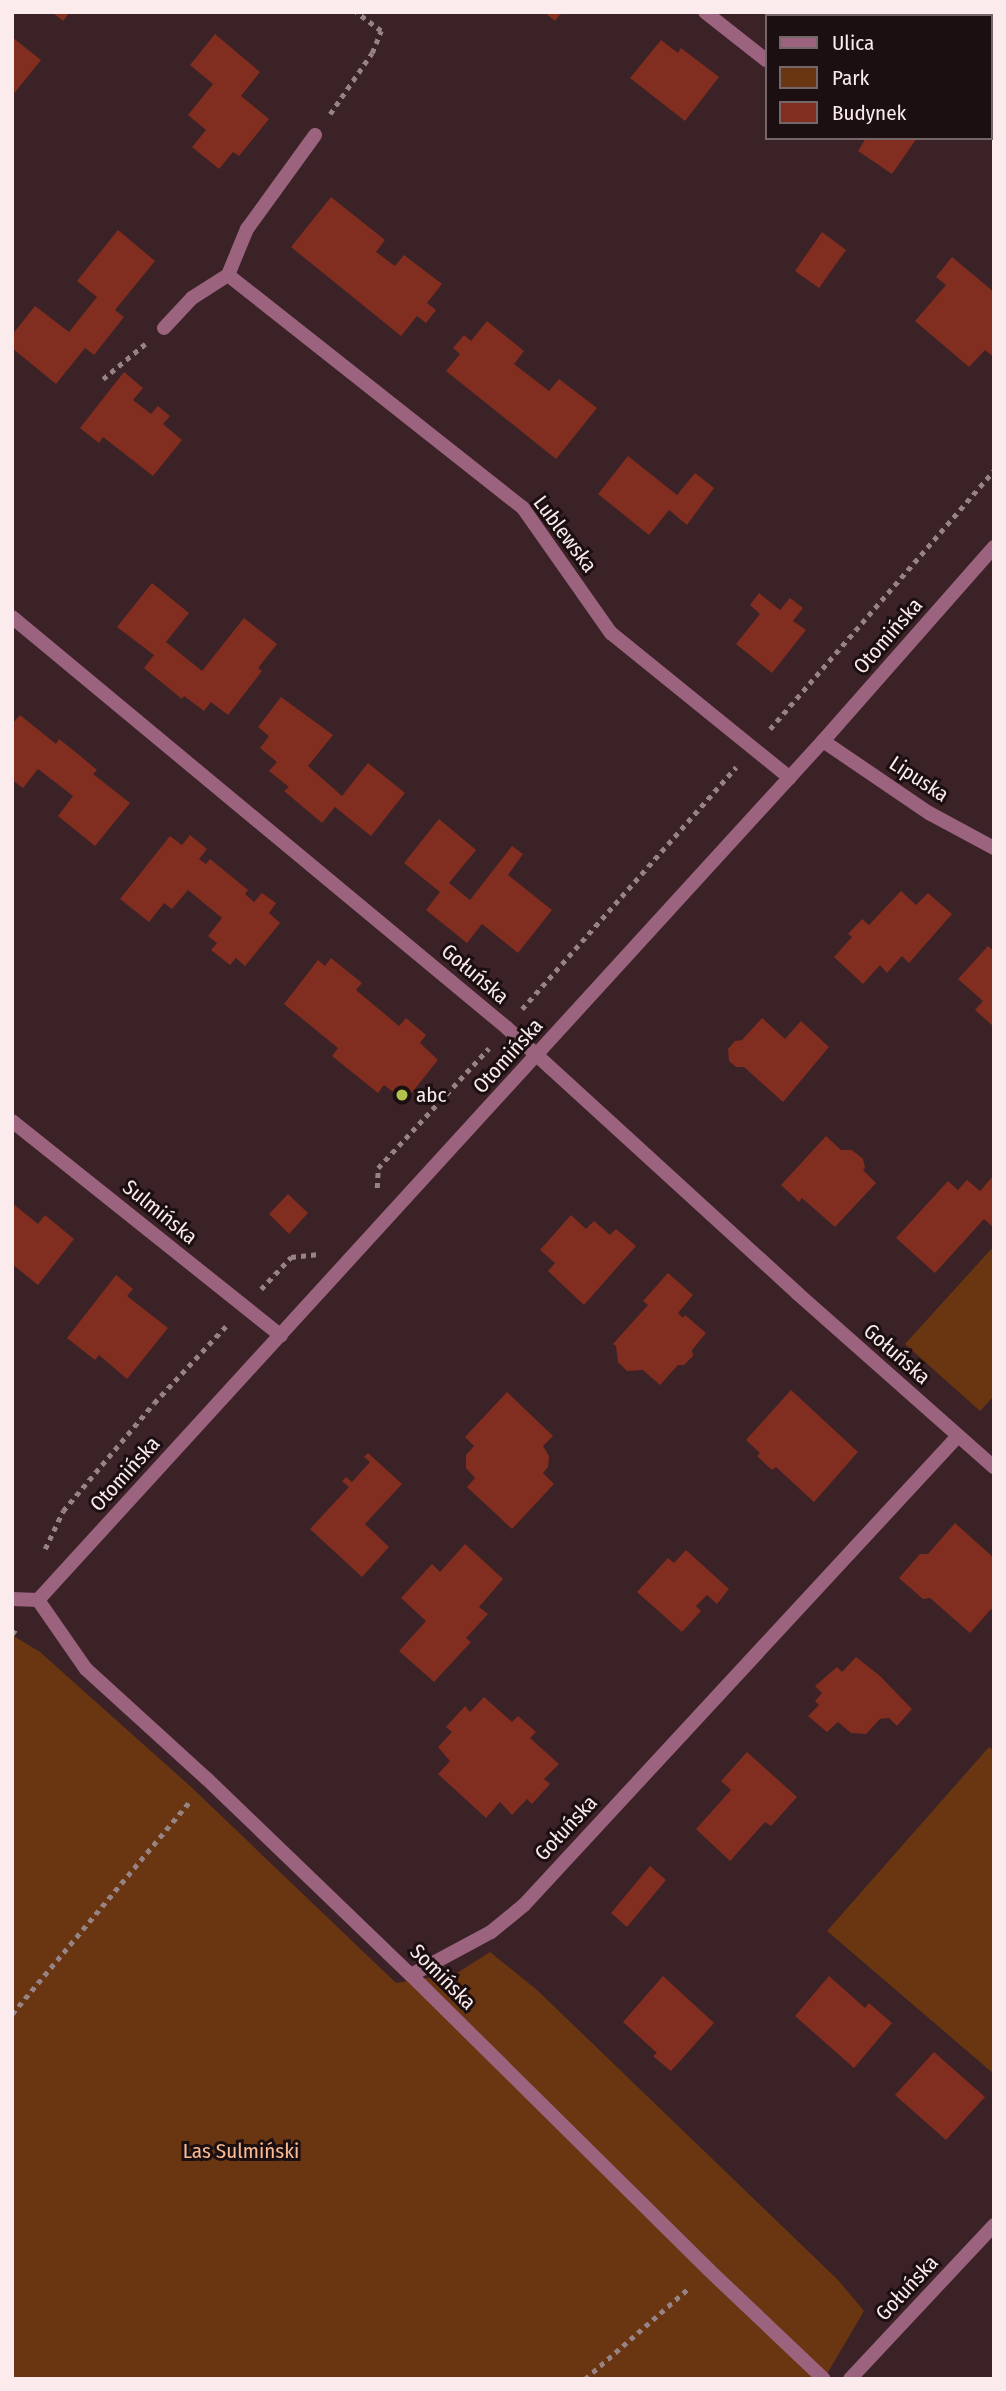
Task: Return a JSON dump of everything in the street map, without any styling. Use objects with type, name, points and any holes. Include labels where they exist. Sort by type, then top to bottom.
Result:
[{"type":"street","points":[[705,12],[764,58]]},
{"type":"street","points":[[164,328],[192,298],[228,275],[247,229],[315,135]]},
{"type":"street","name":"Lublewska","points":[[228,275],[523,508],[611,633],[789,778]]},
{"type":"street","name":"Otomińska","points":[[38,1600],[823,741],[994,547]]},
{"type":"street","name":"Gołuńska","points":[[12,617],[507,1028],[994,1467]]},
{"type":"street","name":"Lipuska","points":[[823,741],[929,813],[994,848]]},
{"type":"street","name":"Sulmińska","points":[[12,1121],[281,1336]]},
{"type":"street","name":"Gołuńska","points":[[411,1975],[491,1932],[524,1905],[958,1436]]},
{"type":"street","points":[[12,1599],[38,1600]]},
{"type":"street","name":"Somińska","points":[[38,1600],[86,1669],[207,1780],[411,1975],[709,2270],[824,2379]]},
{"type":"street","name":"Gołuńska","points":[[850,2379],[994,2225]]},
{"type":"path","points":[[315,135],[372,53],[381,31],[356,12]]},
{"type":"path","points":[[103,379],[164,328]]},
{"type":"path","points":[[12,2014],[207,1780]]},
{"type":"path","points":[[585,2379],[709,2270]]},
{"type":"green space","points":[[994,1246],[994,1396],[980,1411],[905,1344]]},
{"type":"green space","name":"Las Sulmiński","points":[[12,1635],[40,1652],[190,1786],[396,1983],[457,1973],[490,1952],[537,1990],[838,2280],[864,2311],[824,2379],[12,2379]]},
{"type":"green space","points":[[989,1747],[994,1751],[994,2074],[827,1931]]},
{"type":"building","points":[[52,12],[70,12],[63,21]]},
{"type":"building","points":[[544,12],[562,12],[555,21]]},
{"type":"building","points":[[215,34],[260,72],[241,96],[269,119],[239,156],[233,152],[219,169],[192,147],[206,130],[188,115],[213,84],[190,65]]},
{"type":"building","points":[[12,37],[41,60],[12,96]]},
{"type":"building","points":[[661,40],[678,53],[681,48],[719,77],[685,121],[630,78]]},
{"type":"building","points":[[865,140],[916,140],[892,174],[858,151]]},
{"type":"building","points":[[331,197],[385,240],[376,252],[395,266],[404,255],[442,284],[427,303],[436,310],[426,323],[417,316],[401,336],[291,247]]},
{"type":"building","points":[[118,230],[155,261],[115,310],[124,317],[94,355],[85,348],[56,384],[12,348],[12,335],[35,306],[69,332],[97,297],[77,281]]},
{"type":"building","points":[[822,232],[846,250],[819,288],[795,271]]},
{"type":"building","points":[[952,257],[994,292],[994,357],[985,350],[969,367],[915,321],[946,285],[936,277]]},
{"type":"building","points":[[487,321],[524,351],[514,364],[549,391],[559,379],[597,408],[556,459],[446,371],[460,354],[453,348],[464,335],[471,341]]},
{"type":"building","points":[[124,372],[143,388],[133,400],[151,414],[158,406],[170,416],[163,424],[182,440],[153,476],[103,437],[99,443],[80,428]]},
{"type":"building","points":[[628,456],[677,495],[695,473],[714,488],[687,525],[669,510],[649,535],[598,494]]},
{"type":"building","points":[[152,583],[189,613],[166,642],[202,671],[244,618],[277,644],[258,668],[262,671],[228,715],[211,702],[204,711],[184,696],[182,699],[144,668],[154,655],[117,627]]},
{"type":"building","points":[[759,593],[780,610],[790,598],[803,608],[793,621],[806,630],[772,673],[736,644],[760,614],[750,605]]},
{"type":"building","points":[[281,697],[333,735],[308,766],[342,796],[368,763],[405,793],[371,836],[335,807],[322,823],[284,791],[289,787],[269,771],[277,762],[260,748],[269,736],[258,727]]},
{"type":"building","points":[[20,715],[56,744],[59,739],[78,754],[97,770],[93,774],[130,803],[95,846],[58,816],[73,796],[38,769],[23,788],[12,780],[12,724]]},
{"type":"building","points":[[439,819],[476,850],[449,883],[470,900],[512,846],[523,854],[508,875],[552,910],[518,953],[482,924],[467,943],[426,910],[440,892],[404,863]]},
{"type":"building","points":[[190,835],[207,849],[199,859],[206,864],[210,859],[248,890],[245,894],[254,902],[262,893],[276,903],[269,913],[280,923],[245,966],[236,958],[230,965],[211,950],[217,943],[208,936],[222,918],[188,890],[172,909],[164,903],[149,922],[120,899],[170,836],[182,845]]},
{"type":"building","points":[[901,891],[916,905],[928,893],[952,914],[909,963],[902,956],[887,973],[880,965],[863,984],[834,957],[852,937],[848,934],[862,919],[869,925]]},
{"type":"building","points":[[988,946],[994,951],[994,1027],[975,1010],[983,1001],[958,979]]},
{"type":"building","points":[[331,958],[362,983],[356,990],[399,1026],[406,1018],[426,1035],[420,1043],[438,1060],[405,1101],[384,1085],[378,1093],[332,1056],[338,1048],[284,1004],[318,960],[325,966]]},
{"type":"building","points":[[762,1018],[785,1039],[801,1021],[829,1047],[783,1102],[744,1067],[736,1067],[729,1061],[728,1049],[735,1041],[742,1040]]},
{"type":"building","points":[[826,1136],[841,1150],[852,1150],[863,1159],[863,1170],[876,1183],[835,1227],[802,1198],[799,1202],[781,1185]]},
{"type":"building","points":[[994,1175],[994,1228],[984,1219],[935,1273],[896,1238],[948,1181],[958,1190],[967,1180],[980,1191]]},
{"type":"building","points":[[288,1194],[308,1213],[289,1234],[269,1214]]},
{"type":"building","points":[[12,1203],[38,1224],[45,1215],[74,1239],[38,1285],[12,1264]]},
{"type":"building","points":[[571,1215],[586,1229],[594,1221],[610,1235],[616,1229],[636,1246],[584,1305],[548,1271],[555,1263],[540,1250]]},
{"type":"building","points":[[668,1273],[693,1295],[678,1313],[683,1318],[685,1315],[706,1333],[692,1350],[693,1356],[684,1365],[678,1365],[660,1385],[643,1370],[627,1371],[618,1362],[616,1346],[613,1344],[648,1305],[643,1301]]},
{"type":"building","points":[[116,1275],[133,1289],[127,1296],[168,1328],[127,1379],[99,1355],[95,1360],[67,1338]]},
{"type":"building","points":[[791,1390],[858,1452],[814,1502],[776,1467],[772,1470],[757,1456],[760,1453],[746,1440]]},
{"type":"building","points":[[507,1392],[553,1436],[543,1446],[549,1456],[548,1467],[543,1473],[554,1484],[512,1529],[467,1487],[475,1478],[466,1468],[466,1455],[474,1446],[465,1437]]},
{"type":"building","points":[[368,1453],[402,1484],[365,1524],[389,1547],[362,1577],[310,1529],[349,1487],[342,1481],[346,1477],[352,1482],[370,1462],[364,1457]]},
{"type":"building","points":[[955,1523],[994,1558],[994,1613],[991,1609],[970,1633],[930,1598],[923,1599],[899,1578],[920,1554],[928,1554]]},
{"type":"building","points":[[465,1544],[503,1579],[479,1607],[488,1614],[466,1638],[471,1642],[434,1682],[399,1651],[426,1621],[401,1598],[432,1564],[440,1572]]},
{"type":"building","points":[[686,1550],[729,1589],[717,1604],[707,1595],[696,1606],[701,1611],[682,1632],[637,1592],[668,1558],[674,1563]]},
{"type":"building","points":[[856,1657],[880,1676],[912,1709],[897,1726],[889,1718],[880,1719],[866,1734],[851,1733],[838,1722],[827,1732],[808,1716],[819,1705],[815,1701],[822,1693],[815,1686],[837,1667],[842,1672]]},
{"type":"building","points":[[484,1697],[512,1722],[518,1716],[536,1732],[530,1738],[559,1764],[544,1779],[550,1784],[532,1804],[527,1799],[512,1815],[500,1802],[486,1818],[438,1774],[450,1761],[438,1747],[452,1732],[446,1727],[465,1706],[470,1712]]},
{"type":"building","points":[[747,1752],[797,1797],[771,1826],[765,1822],[730,1861],[696,1829],[731,1790],[721,1781]]},
{"type":"building","points":[[650,1866],[666,1880],[627,1927],[611,1913]]},
{"type":"building","points":[[663,1976],[714,2023],[671,2071],[653,2056],[657,2053],[623,2022]]},
{"type":"building","points":[[829,1976],[865,2008],[869,2003],[892,2023],[854,2068],[795,2016]]},
{"type":"building","points":[[934,2052],[985,2097],[946,2140],[895,2095]]},
{"type":"place","name":"abc","points":[[402,1095]]}]
